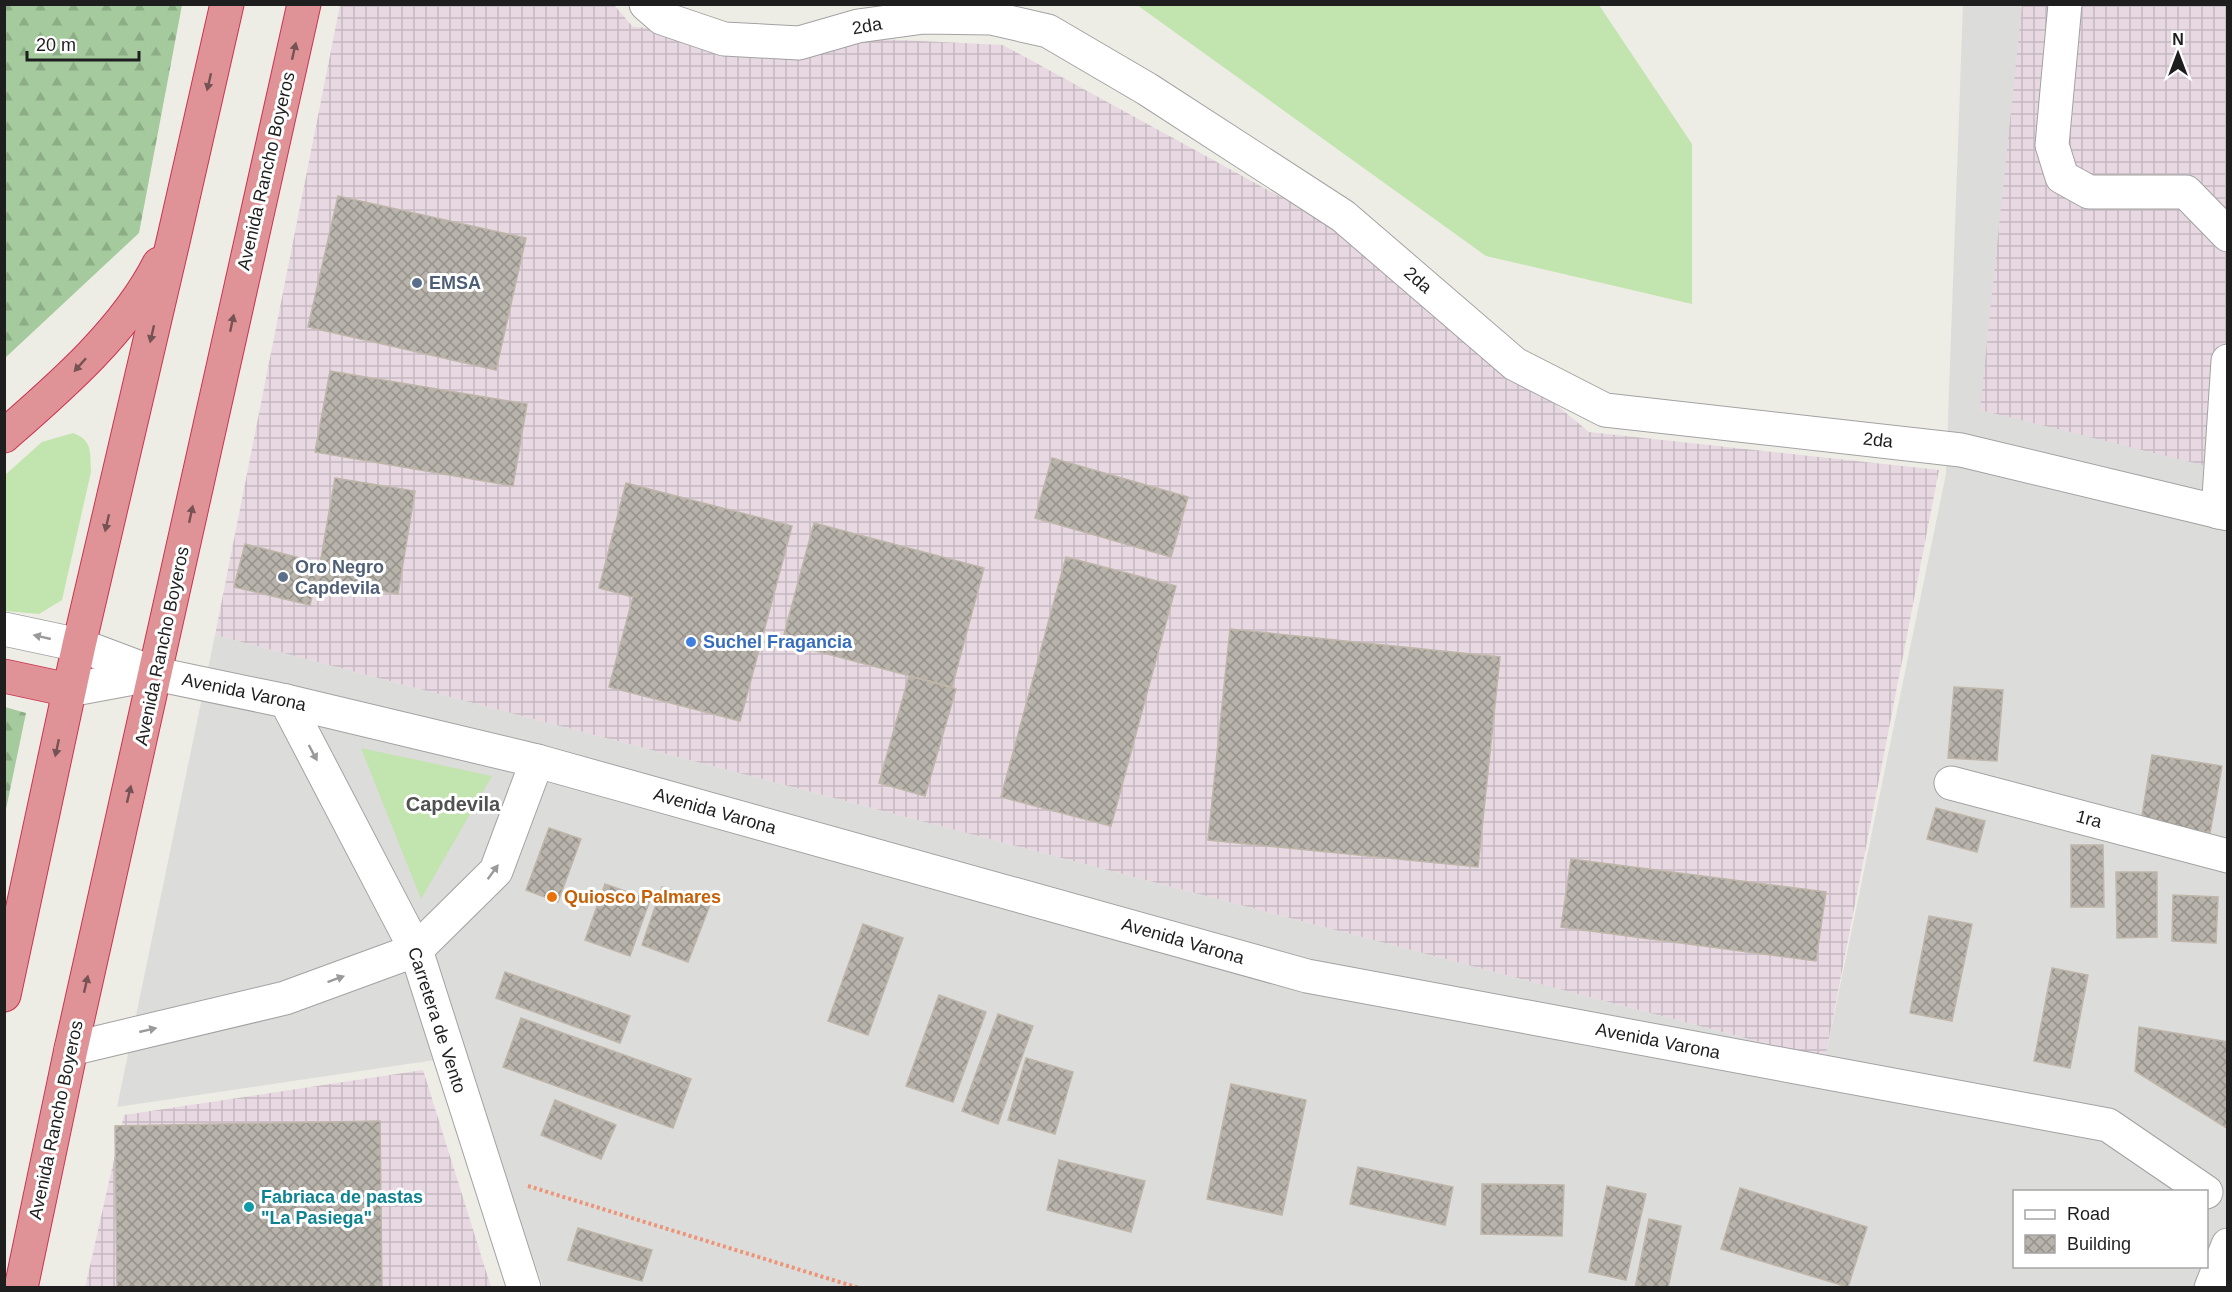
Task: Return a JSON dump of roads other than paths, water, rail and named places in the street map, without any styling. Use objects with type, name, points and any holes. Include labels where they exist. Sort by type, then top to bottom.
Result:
[{"type":"highway","points":[[4,995],[79,645],[176,233],[227,4]]},
{"type":"highway","name":"Avenida Rancho Boyeros","points":[[21,1287],[71,1049],[304,4]]},
{"type":"highway","points":[[4,436],[72,374],[114,328],[148,286],[176,233]]},
{"type":"highway","points":[[4,676],[69,690]]},
{"type":"street","name":"2da","points":[[646,4],[662,18],[724,39],[799,43],[858,26],[924,17],[991,18],[1048,31],[1147,89],[1343,216],[1515,364],[1605,410],[1960,450],[2223,513]]},
{"type":"street","points":[[2065,4],[2052,146],[2061,177],[2089,192],[2186,192],[2228,235]]},
{"type":"street","points":[[2223,513],[2228,361]]},
{"type":"street","name":"Avenida Varona","points":[[4,629],[79,645],[156,674],[286,701],[537,761],[1307,976],[2108,1125],[2203,1190]]},
{"type":"street","name":"Avenida Varona","points":[[69,690],[156,674]]},
{"type":"street","name":"Carretera de Vento","points":[[286,701],[416,950],[524,1287]]},
{"type":"street","points":[[71,1049],[285,998],[416,950],[496,870],[537,761]]},
{"type":"street","name":"1ra","points":[[1951,783],[2228,856]]},
{"type":"street","name":"Avenida Varona","points":[[2208,1193],[2228,1206]]},
{"type":"street","points":[[2211,1287],[2228,1245]]},
{"type":"place","name":"EMSA","points":[[417,283]]},
{"type":"place","name":"Oro Negro Capdevila","points":[[283,577]]},
{"type":"place","name":"Suchel Fragancia","points":[[691,642]]},
{"type":"place","name":"Quiosco Palmares","points":[[552,897]]},
{"type":"place","name":"Fabriaca de pastas \"La Pasiega\"","points":[[249,1207]]},
{"type":"district","name":"Capdevila","points":[[453,804]]}]
